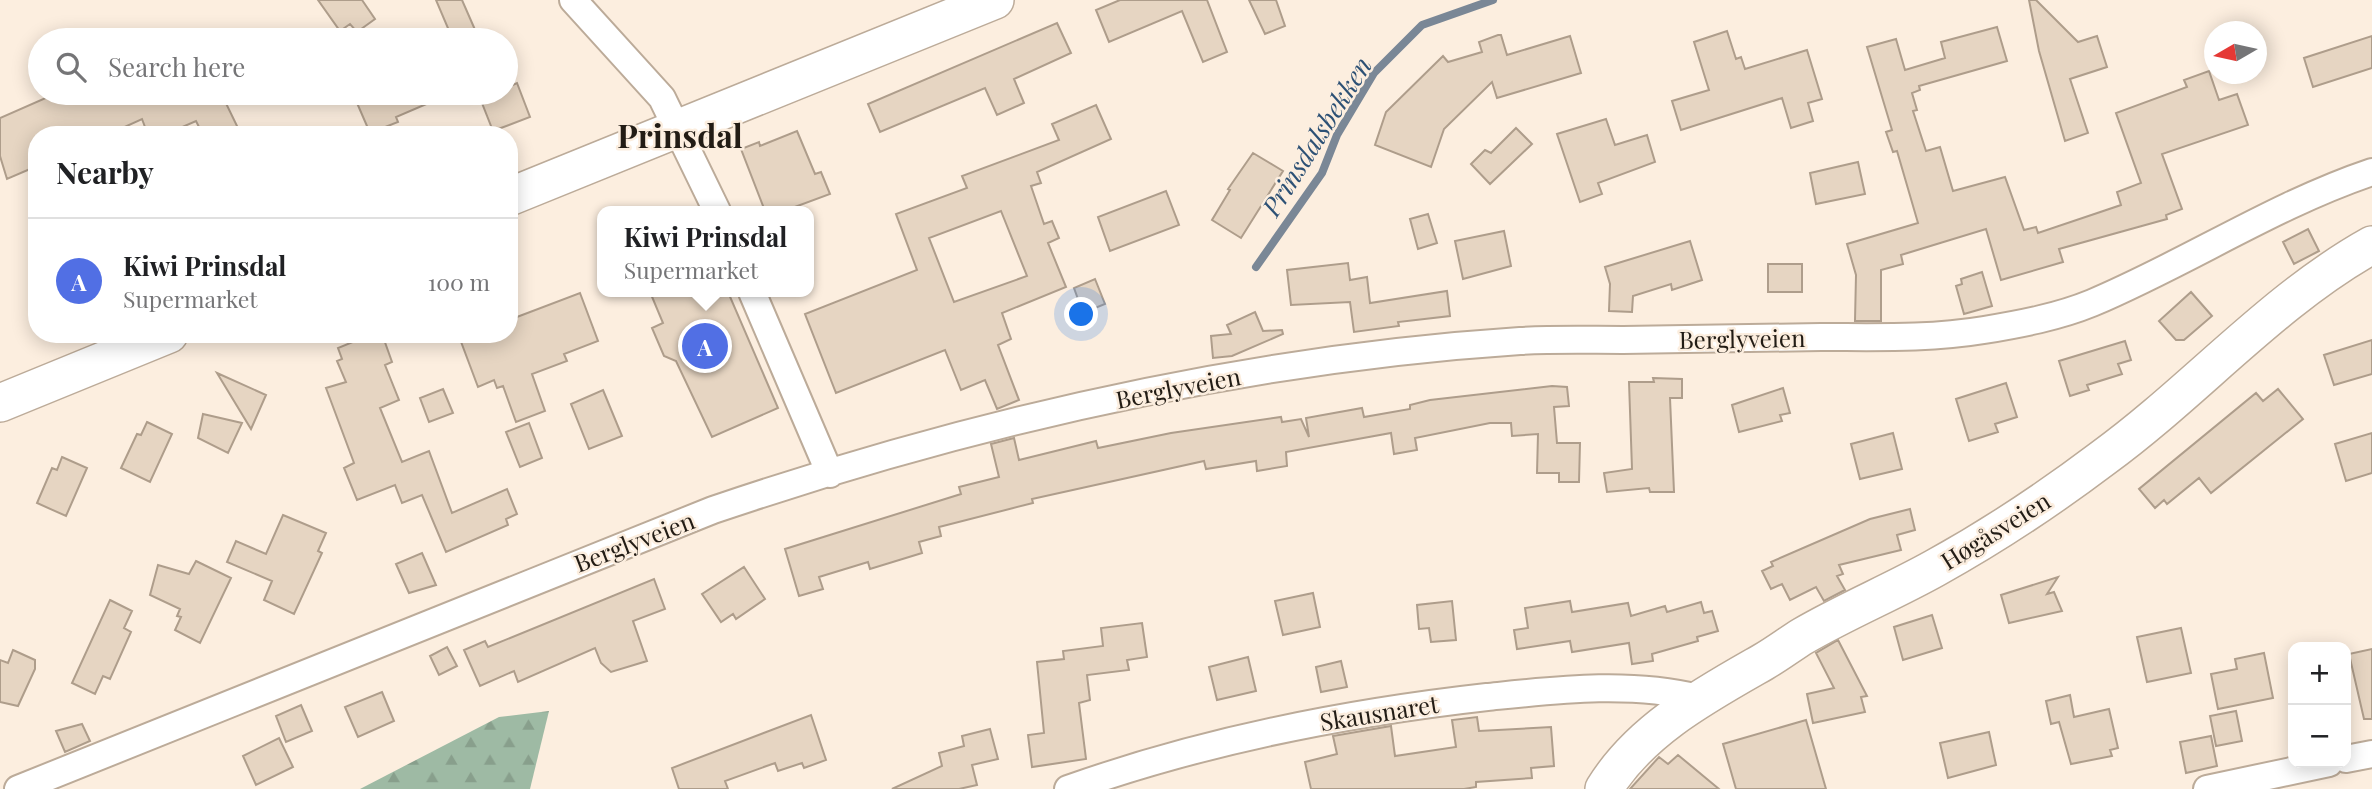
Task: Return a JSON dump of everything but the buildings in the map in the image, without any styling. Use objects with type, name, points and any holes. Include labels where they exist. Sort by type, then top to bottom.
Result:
[{"type":"street","points":[[573,0],[662,98],[715,206]]},
{"type":"street","points":[[518,194],[995,0]]},
{"type":"street","name":"Berglyveien","points":[[18,789],[713,510],[830,474],[1064,409],[1253,374],[1437,348],[1526,340],[1902,337],[1983,330],[2048,317],[2091,303],[2163,271],[2309,194],[2372,172]]},
{"type":"street","name":"Høgåsveien","points":[[1604,789],[1617,770],[1643,744],[1698,698],[1805,635],[1935,568],[2046,498],[2169,407],[2319,278],[2372,245]]},
{"type":"street","points":[[754,297],[830,474]]},
{"type":"street","points":[[0,403],[147,343]]},
{"type":"street","name":"Skausnaret","points":[[1068,789],[1121,770],[1294,725],[1415,705],[1549,690],[1662,689],[1698,698]]},
{"type":"street","points":[[2351,758],[2372,754]]},
{"type":"street","points":[[2207,789],[2306,768]]},
{"type":"green space","points":[[549,711],[530,789],[360,789],[499,717]]},
{"type":"waterway","name":"Prinsdalsbekken","points":[[1256,267],[1322,173],[1337,135],[1374,73],[1422,25],[1493,0]]},
{"type":"place","name":"Kiwi Prinsdal","points":[[705,346]]},
{"type":"district","name":"Prinsdal","points":[[680,134]]}]
